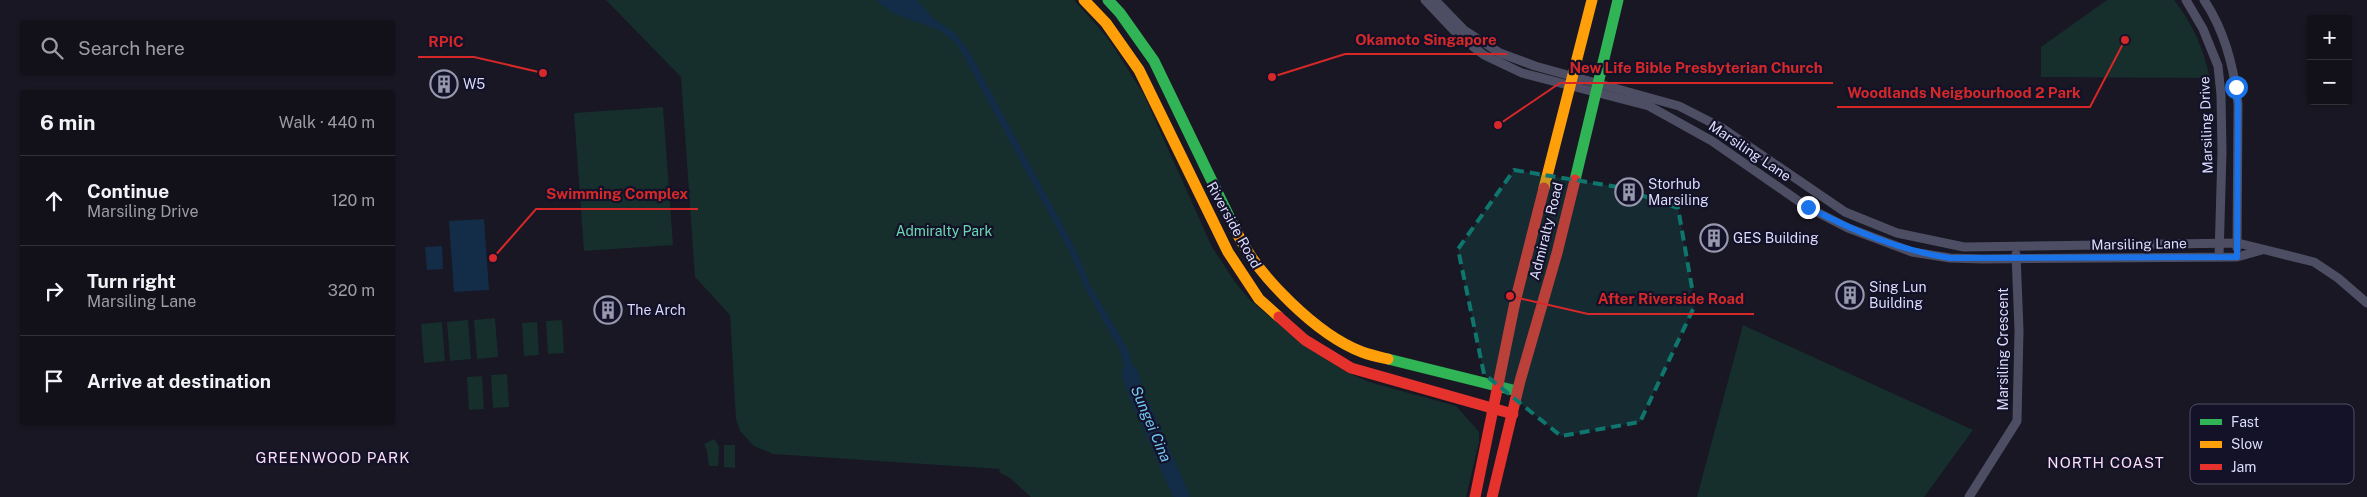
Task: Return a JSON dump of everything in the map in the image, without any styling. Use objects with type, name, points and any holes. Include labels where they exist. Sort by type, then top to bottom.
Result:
[{"type":"main road","name":"Riverside Road","points":[[1084,0],[1106,23],[1139,70],[1228,252],[1259,299],[1305,340],[1351,368],[1513,414]]},
{"type":"main road","name":"Riverside Road","points":[[1108,0],[1120,13],[1154,61],[1242,243],[1280,292],[1312,323],[1361,352],[1517,391]]},
{"type":"main road","name":"Admiralty Road","points":[[1475,497],[1515,302],[1592,0]]},
{"type":"main road","name":"Admiralty Road","points":[[1492,497],[1517,391],[1551,279],[1618,0]]},
{"type":"street","name":"Marsiling Lane","points":[[1425,0],[1459,36],[1484,55],[1522,73],[1571,80]]},
{"type":"street","name":"Marsiling Lane","points":[[1435,0],[1464,30],[1500,53],[1571,80],[1649,106],[1712,141],[1808,207],[1848,228],[1892,245],[1929,255],[1950,258],[2017,259],[2237,257],[2262,250]]},
{"type":"street","name":"Marsiling Drive","points":[[2186,0],[2203,29],[2218,66],[2222,152],[2219,257]]},
{"type":"street","points":[[2204,0],[2218,24],[2228,51],[2236,87],[2238,104],[2237,257]]},
{"type":"street","name":"Marsiling Lane","points":[[1596,87],[1657,98],[1700,117],[1722,128],[1853,216],[1878,227],[1916,238],[1949,245],[2238,243],[2314,262],[2338,278],[2367,303]]},
{"type":"street","name":"Marsiling Crescent","points":[[1969,497],[2017,421],[2016,246]]},
{"type":"highlighted area","points":[[1514,170],[1618,187],[1678,208],[1695,305],[1640,422],[1561,436],[1484,374],[1458,249]]},
{"type":"green space","name":"Admiralty Park","points":[[606,0],[1074,0],[1107,37],[1143,93],[1212,247],[1235,282],[1250,300],[1305,346],[1346,372],[1369,382],[1456,406],[1479,432],[1479,442],[1466,497],[1031,497],[1010,478],[999,472],[1000,469],[773,454],[754,446],[740,431],[736,419],[730,315],[695,277],[681,77]]},
{"type":"green space","points":[[2107,0],[2174,0],[2187,18],[2197,37],[2210,78],[2041,77],[2041,47]]},
{"type":"green space","points":[[663,107],[673,245],[584,251],[574,113]]},
{"type":"green space","points":[[495,318],[498,357],[477,359],[474,320]]},
{"type":"green space","points":[[468,320],[471,359],[450,361],[447,322]]},
{"type":"green space","points":[[562,320],[564,353],[548,354],[546,321]]},
{"type":"green space","points":[[442,322],[445,361],[424,363],[421,324]]},
{"type":"green space","points":[[537,322],[539,355],[524,356],[522,323]]},
{"type":"green space","points":[[1743,325],[1973,430],[1924,497],[1697,497]]},
{"type":"green space","points":[[507,374],[509,407],[493,408],[491,375]]},
{"type":"green space","points":[[482,376],[484,409],[469,410],[467,377]]},
{"type":"green space","points":[[714,439],[719,446],[718,466],[709,466],[704,444]]},
{"type":"green space","points":[[724,445],[735,445],[735,468],[724,467]]},
{"type":"water","points":[[876,0],[917,0],[934,19],[955,33],[970,53],[1075,248],[1090,285],[1128,349],[1140,392],[1132,395],[1120,351],[1085,288],[1069,251],[958,46],[948,36],[928,26],[904,18]]},
{"type":"water","points":[[484,219],[489,290],[454,292],[449,221]]},
{"type":"water","points":[[442,246],[443,269],[427,270],[425,247]]},
{"type":"waterway","name":"Sungei Cina","points":[[1130,373],[1136,393],[1182,497]]},
{"type":"traffic: fast","points":[[1108,0],[1120,13],[1154,61],[1237,233]]},
{"type":"traffic: fast","points":[[1575,180],[1618,0]]},
{"type":"traffic: fast","points":[[1388,359],[1517,391]]},
{"type":"traffic: slow","points":[[1084,0],[1106,23],[1139,70],[1228,252],[1259,299],[1279,317]]},
{"type":"traffic: slow","points":[[1544,188],[1592,0]]},
{"type":"traffic: slow","points":[[1237,233],[1259,267],[1274,285],[1308,318],[1345,344],[1365,353],[1388,359]]},
{"type":"traffic: jam","points":[[1492,497],[1520,381],[1557,253],[1575,180]]},
{"type":"traffic: jam","points":[[1475,497],[1515,302],[1544,188]]},
{"type":"traffic: jam","points":[[1279,317],[1305,340],[1351,368],[1513,414]]},
{"type":"place","name":"Woodlands Neigbourhood 2 Park","points":[[2125,40]]},
{"type":"place","name":"RPIC","points":[[543,73]]},
{"type":"place","name":"Okamoto Singapore","points":[[1272,77]]},
{"type":"place","name":"W5","points":[[444,84]]},
{"type":"place","name":"New Life Bible Presbyterian Church","points":[[1498,125]]},
{"type":"place","name":"Storhub Marsiling","points":[[1629,192]]},
{"type":"place","name":"GES Building","points":[[1714,238]]},
{"type":"place","name":"Swimming Complex","points":[[493,258]]},
{"type":"place","name":"Sing Lun Building","points":[[1850,295]]},
{"type":"place","name":"After Riverside Road","points":[[1510,296]]},
{"type":"place","name":"The Arch","points":[[608,310]]},
{"type":"district","name":"GREENWOOD PARK","points":[[333,458]]},
{"type":"district","name":"NORTH COAST","points":[[2106,463]]},
{"type":"route","points":[[1808,207],[1848,228],[1892,245],[1912,252],[1950,258],[2237,257],[2238,104],[2236,87]]}]
